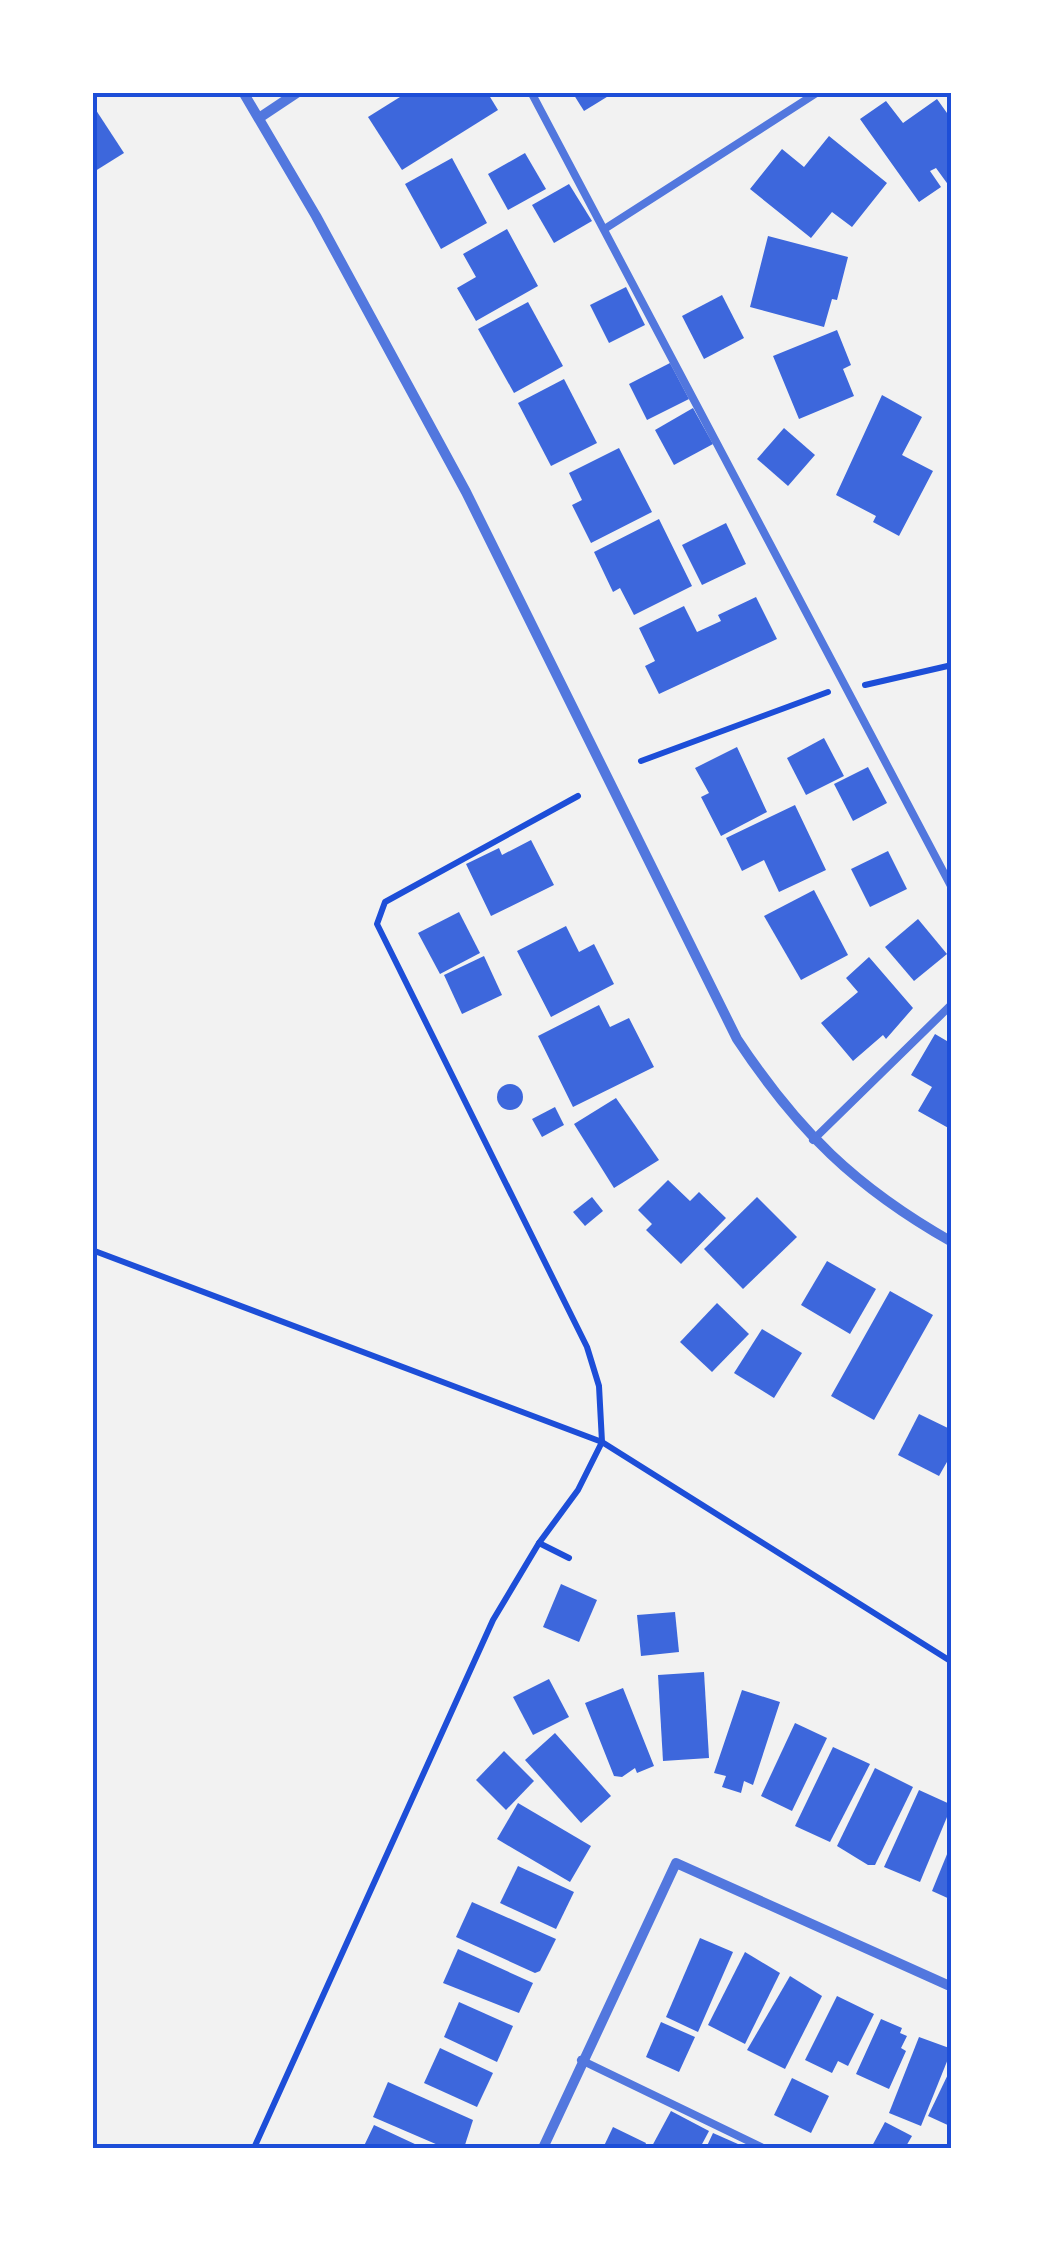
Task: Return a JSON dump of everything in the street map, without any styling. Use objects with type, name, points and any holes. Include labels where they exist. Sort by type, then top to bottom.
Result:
[{"type":"street","points":[[243,92],[466,492],[722,1012],[771,1090],[813,1140],[866,1189],[952,1242]]},
{"type":"street","points":[[259,118],[298,92]]},
{"type":"street","points":[[543,2148],[676,1863],[952,1987]]},
{"type":"lane","points":[[531,92],[952,888]]},
{"type":"lane","points":[[606,228],[818,92]]},
{"type":"lane","points":[[813,1140],[952,1004]]},
{"type":"lane","points":[[581,2060],[763,2148]]},
{"type":"path","points":[[642,761],[846,686],[952,665]]},
{"type":"path","points":[[254,2148],[493,1620],[539,1543],[578,1490],[602,1442],[600,1386],[587,1347],[377,924],[385,902],[578,796]]},
{"type":"path","points":[[92,1250],[602,1442],[952,1662]]},
{"type":"path","points":[[539,1543],[569,1558]]},
{"type":"building","points":[[408,92],[487,92],[498,110],[402,170],[368,117]]},
{"type":"building","points":[[572,92],[615,92],[584,111]]},
{"type":"building","points":[[937,99],[952,120],[952,190],[936,168],[930,171],[941,187],[919,202],[860,119],[886,101],[903,123]]},
{"type":"building","points":[[92,104],[124,153],[92,173]]},
{"type":"building","points":[[829,136],[887,183],[852,227],[832,212],[811,238],[750,189],[782,149],[804,167]]},
{"type":"building","points":[[525,153],[546,189],[508,210],[488,174]]},
{"type":"building","points":[[452,158],[487,223],[441,249],[405,184]]},
{"type":"building","points":[[569,184],[592,221],[554,243],[532,205]]},
{"type":"building","points":[[507,229],[538,286],[476,321],[457,288],[476,277],[463,254]]},
{"type":"building","points":[[768,236],[848,257],[837,300],[832,299],[824,327],[750,307]]},
{"type":"building","points":[[626,287],[645,325],[609,343],[590,305]]},
{"type":"building","points":[[722,295],[744,338],[704,359],[682,316]]},
{"type":"building","points":[[528,302],[563,366],[514,393],[478,329]]},
{"type":"building","points":[[837,330],[851,365],[843,369],[854,396],[799,419],[773,356]]},
{"type":"building","points":[[670,363],[689,399],[647,420],[629,384]]},
{"type":"building","points":[[564,379],[597,443],[551,466],[518,403]]},
{"type":"building","points":[[882,395],[922,417],[902,455],[933,471],[899,536],[873,522],[876,516],[836,495]]},
{"type":"building","points":[[693,408],[713,444],[674,465],[655,430]]},
{"type":"building","points":[[784,428],[815,455],[788,486],[757,459]]},
{"type":"building","points":[[619,448],[652,512],[591,543],[572,505],[582,500],[569,473]]},
{"type":"building","points":[[659,519],[692,586],[634,615],[620,588],[613,592],[594,552]]},
{"type":"building","points":[[726,523],[746,564],[702,585],[682,545]]},
{"type":"building","points":[[756,597],[777,639],[659,694],[645,666],[655,661],[639,628],[684,606],[697,632],[721,621],[718,615]]},
{"type":"building","points":[[824,738],[844,776],[806,795],[787,758]]},
{"type":"building","points":[[737,747],[767,812],[721,836],[701,797],[709,793],[695,768]]},
{"type":"building","points":[[868,767],[887,803],[853,821],[834,784]]},
{"type":"building","points":[[795,805],[826,870],[779,892],[764,860],[742,871],[726,838]]},
{"type":"building","points":[[531,840],[554,885],[491,916],[466,864],[499,848],[502,855]]},
{"type":"building","points":[[888,851],[907,889],[870,907],[851,869]]},
{"type":"building","points":[[814,890],[848,955],[801,980],[764,916]]},
{"type":"building","points":[[459,912],[480,953],[440,974],[418,933]]},
{"type":"building","points":[[918,919],[947,954],[914,981],[885,947]]},
{"type":"building","points":[[566,926],[579,952],[594,944],[614,984],[551,1017],[517,951]]},
{"type":"building","points":[[484,956],[502,995],[462,1014],[444,975]]},
{"type":"building","points":[[869,957],[913,1008],[886,1039],[883,1035],[853,1061],[821,1023],[858,992],[846,978]]},
{"type":"building","points":[[599,1005],[610,1027],[629,1018],[654,1067],[573,1107],[538,1036]]},
{"type":"building","points":[[935,1034],[952,1044],[952,1130],[918,1111],[932,1087],[911,1075]]},
{"type":"building","points":[[510,1084],[519,1088],[523,1097],[519,1106],[510,1110],[501,1106],[497,1097],[501,1088]]},
{"type":"building","points":[[616,1098],[659,1160],[614,1188],[574,1124]]},
{"type":"building","points":[[555,1107],[564,1125],[542,1137],[532,1119]]},
{"type":"building","points":[[668,1180],[690,1201],[699,1192],[726,1218],[681,1264],[646,1230],[652,1224],[638,1210]]},
{"type":"building","points":[[592,1197],[603,1211],[585,1226],[573,1212]]},
{"type":"building","points":[[757,1197],[797,1237],[743,1289],[704,1249]]},
{"type":"building","points":[[827,1261],[876,1289],[850,1334],[801,1305]]},
{"type":"building","points":[[890,1291],[933,1315],[874,1420],[831,1396]]},
{"type":"building","points":[[717,1303],[749,1334],[712,1372],[680,1342]]},
{"type":"building","points":[[762,1329],[802,1353],[774,1398],[734,1373]]},
{"type":"building","points":[[919,1414],[952,1430],[952,1453],[939,1476],[898,1455]]},
{"type":"building","points":[[561,1584],[597,1600],[579,1642],[543,1627]]},
{"type":"building","points":[[675,1612],[679,1652],[641,1656],[637,1615]]},
{"type":"building","points":[[704,1672],[709,1758],[663,1761],[658,1675]]},
{"type":"building","points":[[549,1679],[569,1717],[533,1735],[513,1697]]},
{"type":"building","points":[[623,1688],[654,1766],[637,1773],[635,1768],[622,1777],[614,1776],[585,1703]]},
{"type":"building","points":[[742,1690],[780,1702],[753,1785],[744,1781],[741,1793],[722,1787],[726,1776],[714,1773]]},
{"type":"building","points":[[795,1723],[827,1738],[792,1811],[761,1796]]},
{"type":"building","points":[[555,1733],[611,1796],[581,1823],[525,1760]]},
{"type":"building","points":[[833,1747],[870,1764],[830,1842],[795,1826]]},
{"type":"building","points":[[504,1751],[534,1781],[506,1810],[476,1780]]},
{"type":"building","points":[[875,1768],[913,1787],[875,1865],[868,1865],[837,1846]]},
{"type":"building","points":[[919,1790],[952,1805],[920,1882],[884,1867]]},
{"type":"building","points":[[518,1803],[591,1846],[570,1882],[497,1839]]},
{"type":"building","points":[[952,1842],[952,1900],[932,1891]]},
{"type":"building","points":[[518,1866],[574,1892],[556,1929],[500,1903]]},
{"type":"building","points":[[472,1902],[556,1939],[540,1971],[535,1973],[456,1937]]},
{"type":"building","points":[[700,1938],[733,1952],[698,2032],[666,2017]]},
{"type":"building","points":[[458,1949],[533,1983],[519,2013],[443,1983]]},
{"type":"building","points":[[745,1952],[780,1973],[745,2044],[708,2025]]},
{"type":"building","points":[[790,1976],[822,1996],[785,2069],[747,2050]]},
{"type":"building","points":[[837,1996],[874,2014],[848,2066],[838,2061],[832,2073],[805,2060]]},
{"type":"building","points":[[459,2002],[513,2026],[497,2062],[444,2037]]},
{"type":"building","points":[[881,2019],[902,2028],[900,2033],[907,2036],[901,2048],[906,2051],[889,2089],[856,2074]]},
{"type":"building","points":[[661,2022],[695,2037],[679,2072],[646,2057]]},
{"type":"building","points":[[919,2037],[952,2049],[921,2126],[889,2113]]},
{"type":"building","points":[[440,2048],[493,2073],[477,2107],[424,2083]]},
{"type":"building","points":[[952,2066],[952,2127],[928,2116]]},
{"type":"building","points":[[792,2078],[829,2096],[811,2133],[774,2115]]},
{"type":"building","points":[[388,2082],[473,2120],[464,2148],[445,2148],[373,2117]]},
{"type":"building","points":[[671,2111],[709,2131],[700,2148],[651,2148]]},
{"type":"building","points":[[885,2122],[912,2136],[905,2148],[871,2148]]},
{"type":"building","points":[[374,2125],[417,2145],[429,2148],[363,2148]]},
{"type":"building","points":[[613,2127],[646,2143],[644,2148],[603,2148]]},
{"type":"building","points":[[713,2133],[747,2148],[706,2148]]}]
